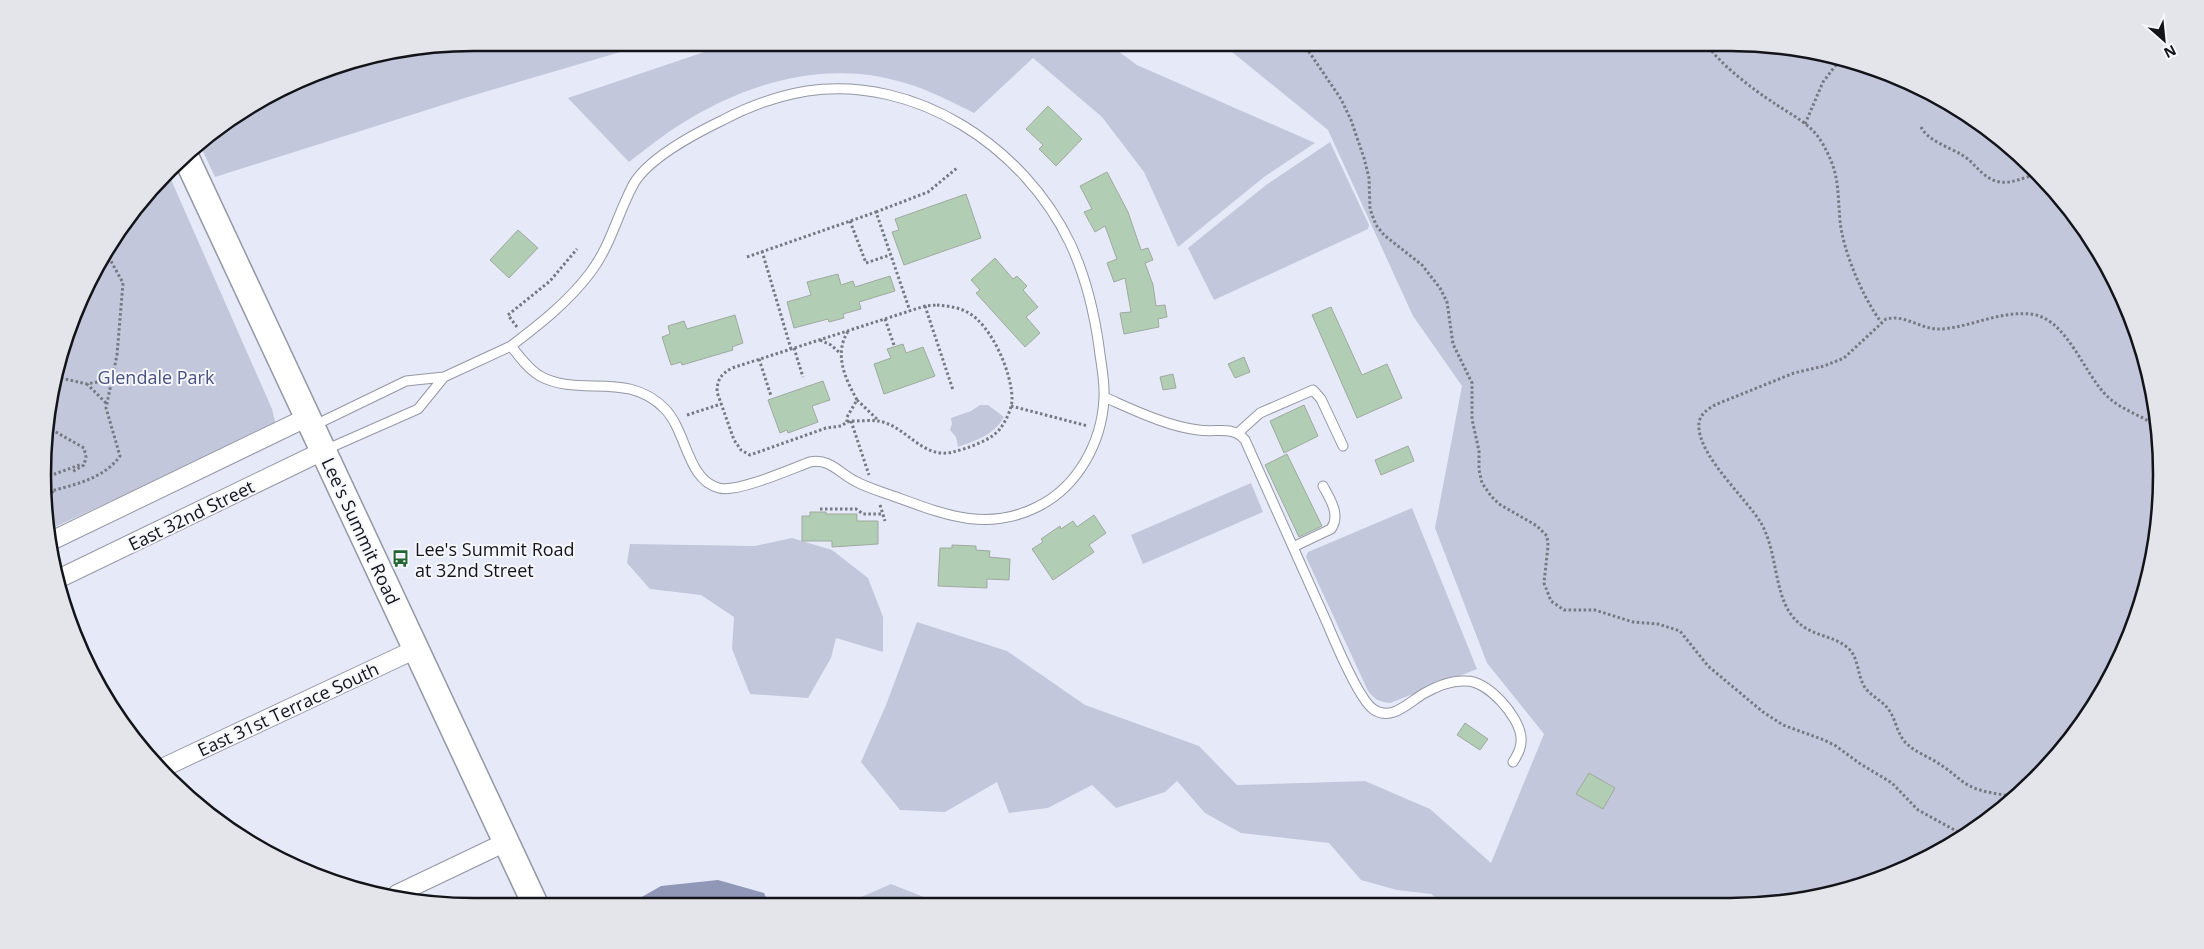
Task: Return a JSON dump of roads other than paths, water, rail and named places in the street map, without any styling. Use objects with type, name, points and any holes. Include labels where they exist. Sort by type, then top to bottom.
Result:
[{"type":"main road","name":"Lee's Summit Road","points":[[188,162],[532,898]]},
{"type":"street","name":"East 32nd Street","points":[[56,539],[310,422]]},
{"type":"street","name":"East 32nd Street","points":[[64,576],[323,450]]},
{"type":"street","name":"East 31st Terrace South","points":[[167,766],[416,649]]},
{"type":"street","points":[[402,892],[506,842]]},
{"type":"lane","points":[[310,422],[406,381],[444,378],[511,346],[567,300],[592,272],[604,252],[632,187],[639,176],[668,152],[721,120],[777,98],[827,89],[877,92],[924,105],[964,126],[993,146],[1017,168],[1048,205],[1070,243],[1088,288],[1103,373],[1104,398],[1099,429],[1084,463],[1072,480],[1061,491],[1034,508],[992,520],[959,518],[942,514],[853,481],[832,465],[820,461],[810,462],[743,486],[722,489],[714,487],[701,477],[694,467],[686,444],[671,416],[645,394],[620,387],[583,385],[550,380],[530,368],[511,346]]},
{"type":"lane","points":[[323,450],[418,409],[444,378]]},
{"type":"lane","points":[[1238,432],[1260,413],[1313,390],[1321,399],[1343,446]]},
{"type":"lane","points":[[1104,398],[1145,416],[1196,430],[1230,430],[1238,432],[1245,440],[1345,664],[1366,702],[1373,710],[1383,714],[1392,713],[1424,694],[1459,681],[1468,680],[1481,685],[1495,695],[1506,708],[1520,731],[1521,748],[1513,762]]},
{"type":"lane","points":[[1293,547],[1331,529],[1335,523],[1335,510],[1323,486]]},
{"type":"water","points":[[718,880],[764,893],[766,898],[640,898],[661,886]]},
{"type":"place","name":"Lee's Summit Road at 32nd Street","points":[[401,559]]},
{"type":"park label","name":"Glendale Park","points":[[156,377]]}]
